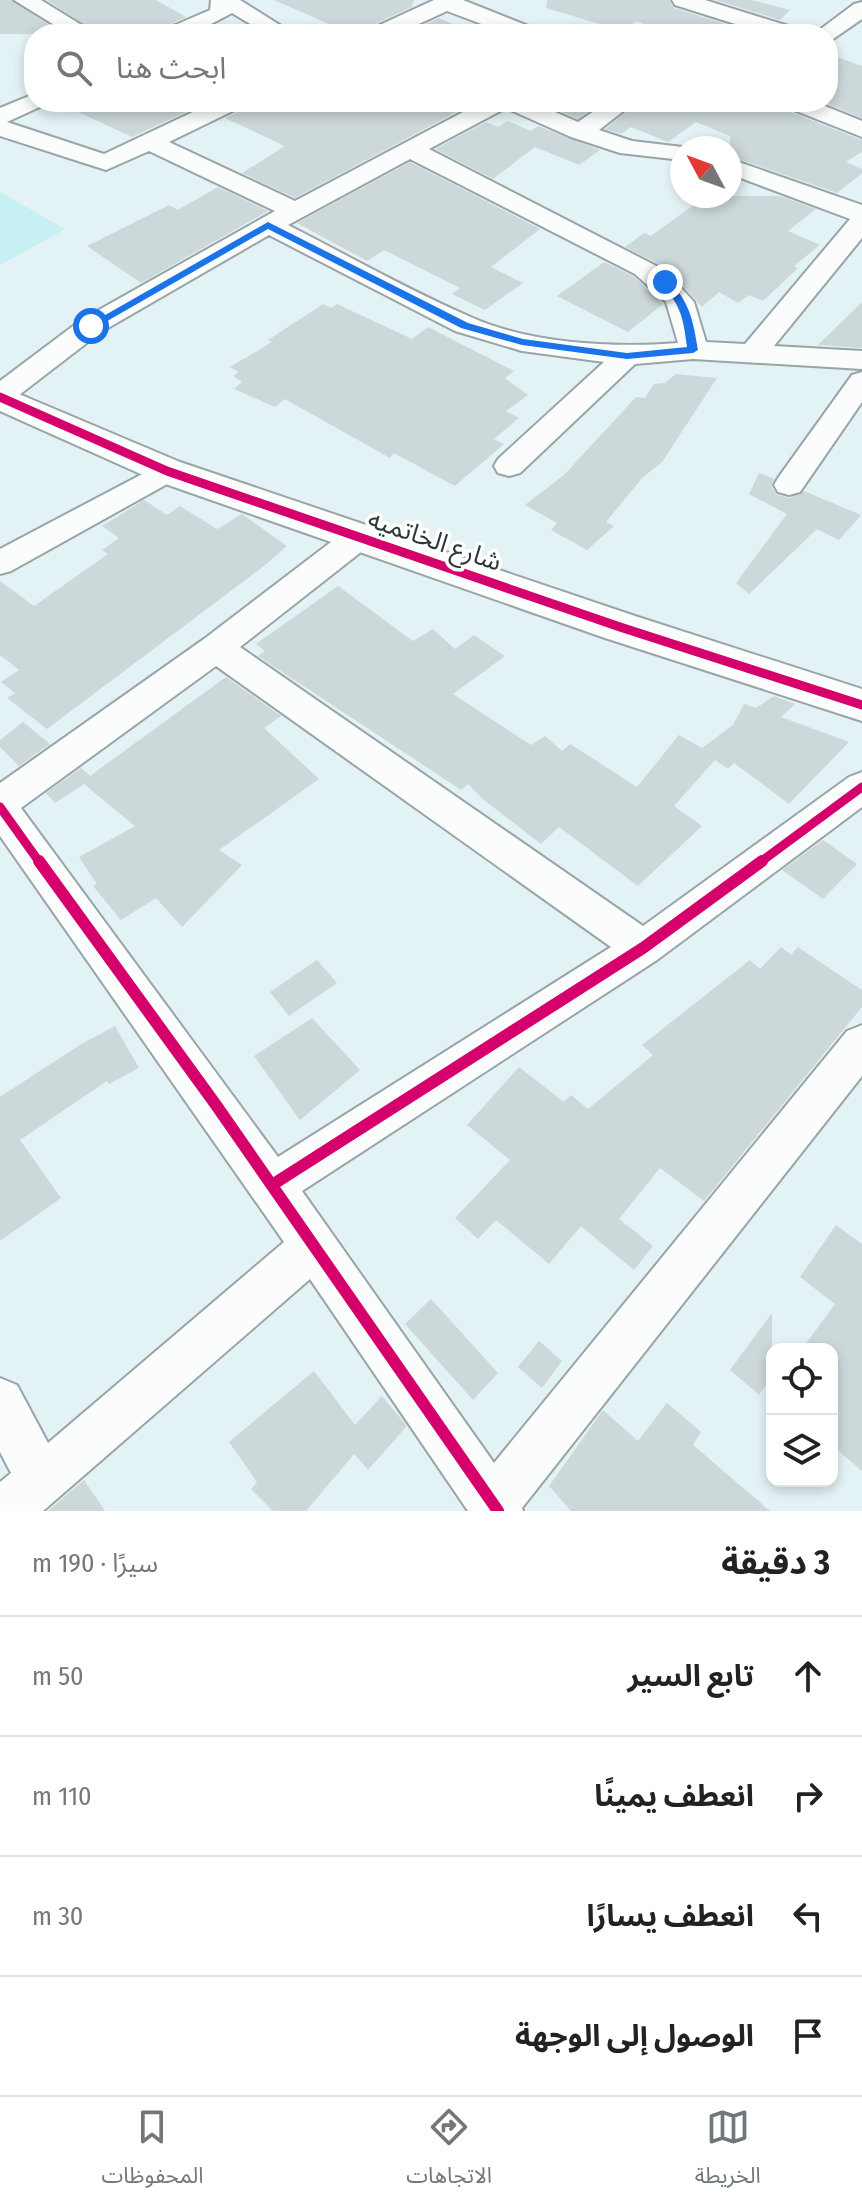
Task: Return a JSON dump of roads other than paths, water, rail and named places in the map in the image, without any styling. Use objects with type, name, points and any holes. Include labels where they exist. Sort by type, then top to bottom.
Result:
[{"type":"street","points":[[25,0],[67,24]]},
{"type":"street","points":[[196,24],[221,13],[223,0],[265,24]]},
{"type":"street","points":[[683,0],[754,24]]},
{"type":"street","points":[[401,24],[450,1],[504,24]]},
{"type":"street","points":[[838,25],[862,9]]},
{"type":"street","points":[[734,24],[739,20]]},
{"type":"street","points":[[0,117],[24,106]]},
{"type":"street","points":[[0,128],[106,163],[213,112]]},
{"type":"street","points":[[0,396],[91,326],[294,210],[481,112]]},
{"type":"street","points":[[535,112],[580,132],[640,150],[670,152]]},
{"type":"street","points":[[580,132],[609,112]]},
{"type":"street","points":[[818,112],[862,130]]},
{"type":"street","points":[[151,143],[294,210]]},
{"type":"street","points":[[409,149],[665,282],[679,297],[687,312],[693,350]]},
{"type":"street","points":[[742,170],[862,214]]},
{"type":"street","points":[[753,353],[862,221]]},
{"type":"street","points":[[268,225],[465,325],[522,342],[627,356],[693,350],[862,360]]},
{"type":"street","points":[[509,466],[627,356]]},
{"type":"street","points":[[789,485],[862,381]]},
{"type":"street","name":"شارع الخاتميه","points":[[0,396],[167,471],[620,627],[862,705]]},
{"type":"street","points":[[0,563],[167,471]]},
{"type":"street","points":[[359,537],[216,648],[0,805],[272,1185],[495,1508],[862,1044]]},
{"type":"street","points":[[216,648],[643,948]]},
{"type":"street","points":[[272,1185],[643,948],[862,787]]},
{"type":"street","points":[[2,1511],[42,1481],[314,1246]]},
{"type":"street","points":[[0,1402],[42,1481]]}]
